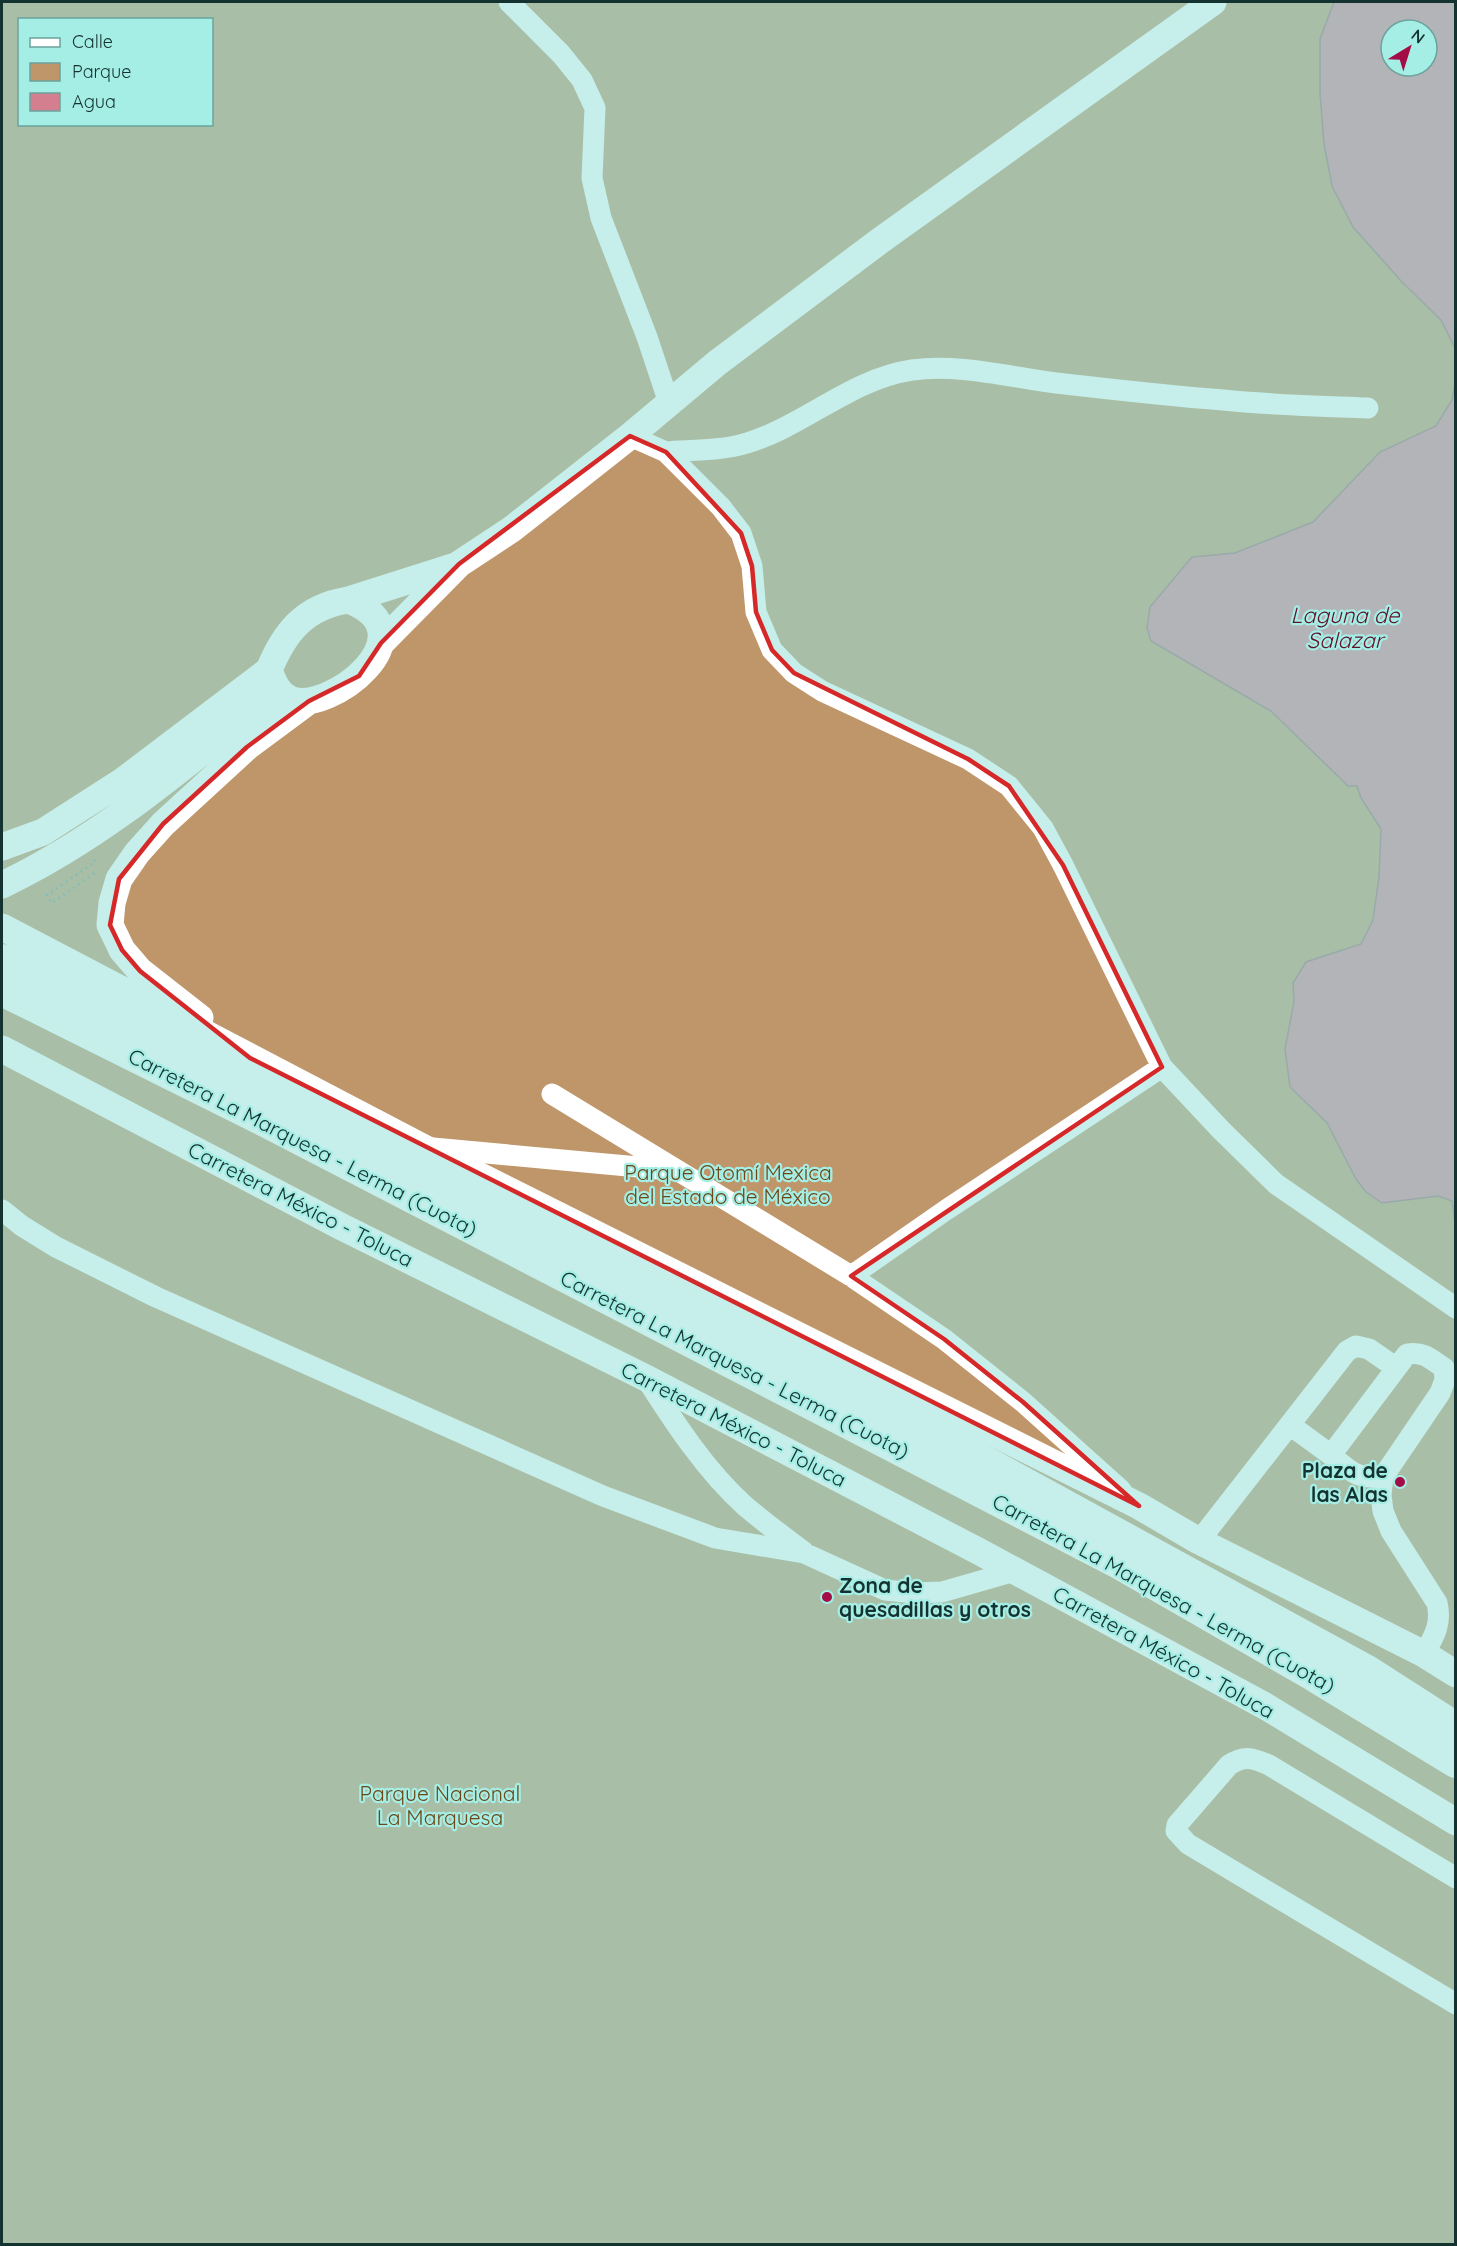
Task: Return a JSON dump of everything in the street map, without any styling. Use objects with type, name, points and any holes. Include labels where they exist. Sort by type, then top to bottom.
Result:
[{"type":"highway","name":"Carretera La Marquesa - Lerma (Cuota)","points":[[2,960],[969,1453],[1367,1671],[1455,1728]]},
{"type":"highway","name":"Carretera La Marquesa - Lerma (Cuota)","points":[[2,990],[263,1120],[1117,1562],[1314,1675],[1455,1762]]},
{"type":"highway","points":[[969,1453],[1072,1492],[1406,1671],[1455,1701]]},
{"type":"main road","points":[[250,1058],[140,971],[122,950],[110,926],[112,903],[119,879],[163,824],[247,747],[309,701],[329,694],[359,676],[370,663],[381,643],[459,564],[512,529],[630,436],[717,363],[881,240],[1213,2]]},
{"type":"main road","points":[[2,885],[83,841],[139,802],[274,680],[278,649],[308,615],[328,603],[348,600],[459,564]]},
{"type":"main road","points":[[348,600],[363,606],[373,614],[381,626],[381,643]]},
{"type":"main road","points":[[274,680],[291,699],[309,701]]},
{"type":"main road","points":[[2,847],[43,832],[274,680]]},
{"type":"main road","points":[[2,927],[424,1148],[1139,1506],[1200,1541],[1424,1654],[1455,1674]]},
{"type":"main road","name":"Carretera México - Toluca","points":[[2,1049],[342,1227],[646,1378],[1015,1571],[1265,1706],[1455,1822]]},
{"type":"main road","points":[[2,1062],[45,1070]]},
{"type":"street","points":[[509,2],[561,54],[582,80],[595,108],[592,178],[602,218],[669,403]]},
{"type":"street","points":[[666,452],[718,449],[747,443],[782,428],[879,378],[912,370],[954,370],[1224,401],[1368,408]]},
{"type":"street","points":[[630,436],[666,452],[721,507],[741,533],[752,566],[756,612],[772,650],[794,673],[822,691],[968,759],[1009,786],[1042,828],[1063,865],[1162,1067],[1276,1184],[1455,1308]]},
{"type":"street","points":[[851,1276],[1162,1067]]},
{"type":"street","points":[[552,1094],[851,1276],[944,1339],[1023,1401],[1139,1506]]},
{"type":"street","points":[[424,1148],[677,1170]]},
{"type":"street","points":[[2,1210],[22,1226],[56,1247],[156,1297],[603,1496],[715,1538],[804,1552]]},
{"type":"street","points":[[1200,1541],[1347,1351],[1356,1346],[1369,1349],[1395,1367]]},
{"type":"street","points":[[1331,1455],[1407,1354],[1415,1352],[1426,1355],[1444,1368],[1445,1380],[1440,1393],[1383,1477],[1381,1495],[1383,1511],[1391,1531],[1440,1612],[1438,1628],[1424,1654]]},
{"type":"street","points":[[646,1378],[680,1432],[744,1505],[804,1552],[885,1590],[914,1593],[942,1592],[1015,1571]]},
{"type":"street","points":[[1290,1425],[1360,1477],[1383,1477]]},
{"type":"street","points":[[1455,1878],[1251,1757],[1240,1758],[1229,1765],[1177,1826],[1176,1831],[1188,1844],[1455,2004]]},
{"type":"path","points":[[83,841],[95,862],[47,895],[52,903],[100,870]]},
{"type":"highlighted area","points":[[630,436],[666,452],[741,533],[752,566],[756,612],[772,650],[794,673],[968,759],[1009,786],[1063,865],[1162,1067],[851,1276],[944,1339],[1023,1402],[1139,1506],[250,1058],[140,971],[122,950],[110,925],[119,879],[163,824],[247,747],[309,701],[359,676],[381,643],[459,564]]},
{"type":"green space","name":"Parque Otomí Mexica del Estado de México","points":[[2,2],[1455,2],[1455,2244],[2,2244]]},
{"type":"water","points":[[1334,2],[1455,2],[1455,348],[1441,320],[1402,282],[1353,227],[1332,186],[1324,144],[1320,93],[1320,39]]},
{"type":"water","name":"Laguna de Salazar","points":[[1455,384],[1456,1223],[1452,1201],[1438,1196],[1382,1203],[1366,1192],[1356,1179],[1327,1123],[1290,1087],[1285,1049],[1294,1002],[1293,983],[1306,962],[1361,944],[1373,920],[1379,877],[1381,829],[1361,798],[1357,786],[1348,786],[1271,711],[1151,641],[1147,628],[1150,607],[1192,557],[1235,553],[1313,522],[1380,452],[1436,426],[1452,400]]},
{"type":"place","name":"Plaza de las Alas","points":[[1400,1482]]},
{"type":"place","name":"Zona de quesadillas y otros","points":[[827,1597]]},
{"type":"park label","name":"Parque Nacional La Marquesa","points":[[440,1805]]}]
